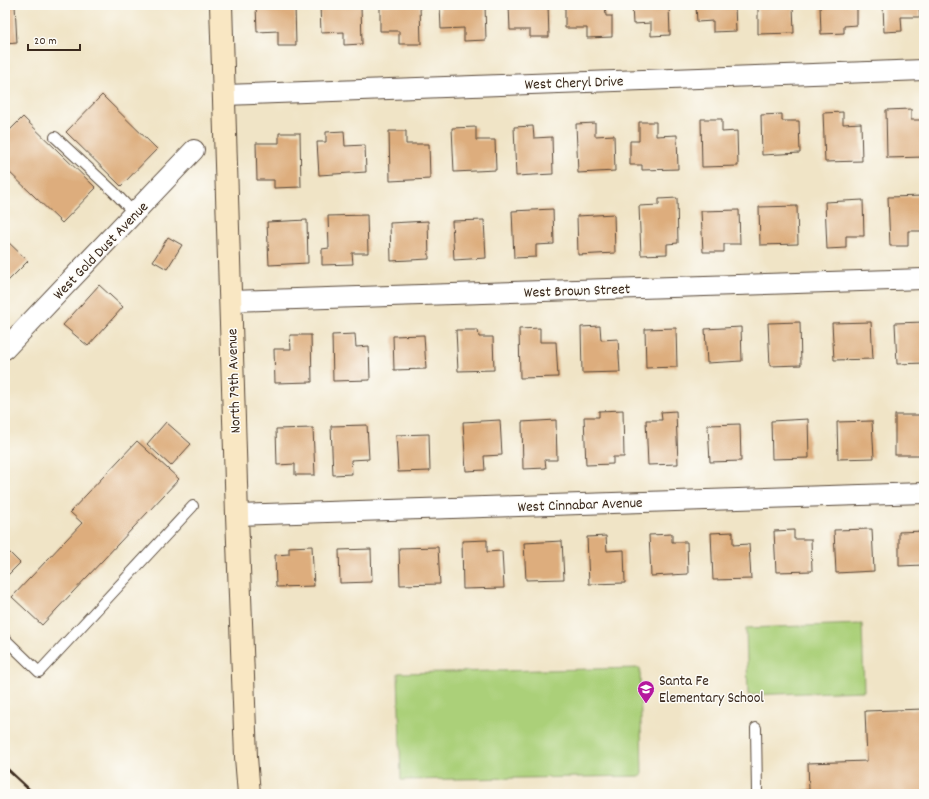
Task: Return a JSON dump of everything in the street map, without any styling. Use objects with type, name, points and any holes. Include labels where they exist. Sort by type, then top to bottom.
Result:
[{"type":"street","name":"North 79th Avenue","points":[[221,5],[237,515],[246,757],[249,794]]},
{"type":"street","name":"West Cheryl Drive","points":[[224,95],[924,70]]},
{"type":"street","name":"West Gold Dust Avenue","points":[[5,349],[194,150]]},
{"type":"street","name":"West Brown Street","points":[[231,301],[924,279]]},
{"type":"street","name":"West Cinnabar Avenue","points":[[237,515],[924,493]]},
{"type":"lane","points":[[55,137],[114,192],[134,213]]},
{"type":"lane","points":[[5,639],[39,672],[193,506]]},
{"type":"lane","points":[[756,728],[757,794]]},
{"type":"green space","points":[[862,624],[864,691],[748,695],[746,628]]},
{"type":"green space","points":[[640,668],[642,776],[401,780],[398,673]]},
{"type":"building","points":[[5,5],[15,5],[17,43],[5,44]]},
{"type":"building","points":[[256,5],[295,5],[296,46],[278,46],[278,31],[257,32]]},
{"type":"building","points":[[320,5],[361,5],[362,44],[344,45],[344,32],[321,33]]},
{"type":"building","points":[[380,5],[420,5],[421,44],[399,44],[399,31],[380,31]]},
{"type":"building","points":[[440,5],[485,5],[486,40],[464,41],[464,28],[441,29]]},
{"type":"building","points":[[509,5],[548,5],[549,37],[530,37],[530,30],[510,30]]},
{"type":"building","points":[[565,5],[605,5],[606,16],[612,16],[612,37],[587,38],[587,28],[565,28]]},
{"type":"building","points":[[632,5],[669,5],[670,35],[651,36],[651,23],[633,24]]},
{"type":"building","points":[[696,5],[735,5],[736,31],[713,32],[713,21],[697,22]]},
{"type":"building","points":[[758,5],[793,5],[794,33],[758,34]]},
{"type":"building","points":[[820,5],[857,5],[857,25],[844,26],[844,33],[821,34]]},
{"type":"building","points":[[883,5],[919,5],[920,17],[901,17],[902,31],[884,32]]},
{"type":"building","points":[[102,95],[157,149],[121,186],[66,132]]},
{"type":"building","points":[[911,109],[911,120],[924,120],[924,157],[887,158],[886,110]]},
{"type":"building","points":[[843,112],[843,124],[861,123],[862,161],[825,162],[823,113]]},
{"type":"building","points":[[782,114],[782,121],[799,121],[800,153],[762,155],[761,115]]},
{"type":"building","points":[[23,117],[96,188],[62,223],[5,168],[5,125],[10,130]]},
{"type":"building","points":[[701,119],[722,119],[722,132],[737,131],[738,166],[702,167]]},
{"type":"building","points":[[639,122],[656,122],[656,136],[677,135],[678,169],[642,170],[642,165],[630,165],[630,141],[639,141]]},
{"type":"building","points":[[595,123],[595,136],[614,135],[615,171],[578,173],[576,124]]},
{"type":"building","points":[[533,126],[534,138],[552,137],[553,174],[516,176],[514,127]]},
{"type":"building","points":[[476,127],[476,140],[495,140],[496,170],[454,172],[452,128]]},
{"type":"building","points":[[344,131],[345,146],[365,145],[366,172],[319,175],[317,142],[326,142],[326,132]]},
{"type":"building","points":[[389,131],[406,131],[406,144],[429,144],[430,179],[390,181]]},
{"type":"building","points":[[279,133],[300,133],[301,187],[274,188],[274,180],[257,180],[256,143],[279,143]]},
{"type":"building","points":[[924,196],[924,231],[908,231],[908,246],[890,246],[888,197]]},
{"type":"building","points":[[677,198],[678,243],[667,244],[667,254],[641,255],[639,206],[659,205],[659,199]]},
{"type":"building","points":[[863,200],[864,236],[846,236],[846,248],[827,249],[825,202]]},
{"type":"building","points":[[797,206],[798,244],[760,245],[759,207]]},
{"type":"building","points":[[553,209],[554,244],[536,245],[536,257],[514,258],[512,211]]},
{"type":"building","points":[[739,210],[740,244],[724,244],[724,252],[703,252],[701,211]]},
{"type":"building","points":[[614,214],[615,253],[578,255],[577,216]]},
{"type":"building","points":[[367,215],[368,253],[352,253],[353,264],[322,265],[322,249],[329,248],[328,216]]},
{"type":"building","points":[[307,220],[308,263],[269,265],[267,222]]},
{"type":"building","points":[[484,220],[486,258],[454,260],[452,221]]},
{"type":"building","points":[[428,221],[429,259],[391,261],[390,223]]},
{"type":"building","points":[[168,237],[182,245],[167,269],[153,261]]},
{"type":"building","points":[[5,239],[28,261],[5,284]]},
{"type":"building","points":[[99,285],[123,307],[88,346],[63,325]]},
{"type":"building","points":[[800,322],[801,365],[770,366],[768,323]]},
{"type":"building","points":[[871,322],[873,359],[834,360],[832,323]]},
{"type":"building","points":[[924,322],[924,363],[897,364],[895,323]]},
{"type":"building","points":[[600,326],[601,340],[618,339],[620,372],[582,373],[581,327]]},
{"type":"building","points":[[741,327],[742,361],[707,363],[705,329]]},
{"type":"building","points":[[540,328],[540,342],[556,342],[558,377],[520,378],[519,329]]},
{"type":"building","points":[[676,328],[677,367],[646,368],[645,329]]},
{"type":"building","points":[[456,330],[478,330],[479,337],[493,337],[494,370],[458,371]]},
{"type":"building","points":[[355,334],[356,347],[369,346],[370,380],[333,381],[332,335]]},
{"type":"building","points":[[290,335],[311,335],[312,382],[275,383],[274,349],[291,349]]},
{"type":"building","points":[[424,335],[426,369],[394,370],[393,336]]},
{"type":"building","points":[[623,410],[624,457],[613,457],[613,464],[586,465],[584,417],[599,417],[599,411]]},
{"type":"building","points":[[676,411],[678,464],[648,465],[646,420],[662,420],[661,412]]},
{"type":"building","points":[[895,415],[924,415],[924,455],[895,455]]},
{"type":"building","points":[[808,419],[809,458],[772,459],[771,421]]},
{"type":"building","points":[[500,420],[502,455],[484,456],[485,470],[466,471],[463,422]]},
{"type":"building","points":[[556,420],[557,460],[545,460],[546,468],[523,469],[522,422]]},
{"type":"building","points":[[872,421],[874,458],[838,459],[837,422]]},
{"type":"building","points":[[166,422],[191,444],[171,466],[147,444]]},
{"type":"building","points":[[740,424],[741,461],[710,462],[708,425]]},
{"type":"building","points":[[367,425],[369,459],[351,460],[352,474],[333,475],[331,426]]},
{"type":"building","points":[[313,428],[315,475],[295,475],[295,464],[277,465],[276,429]]},
{"type":"building","points":[[429,434],[430,471],[398,472],[396,435]]},
{"type":"building","points":[[137,441],[179,479],[42,625],[12,597],[82,523],[70,512]]},
{"type":"building","points":[[872,529],[874,571],[836,573],[834,530]]},
{"type":"building","points":[[794,530],[794,539],[811,539],[812,571],[776,572],[774,531]]},
{"type":"building","points":[[924,531],[924,565],[899,566],[899,532]]},
{"type":"building","points":[[733,532],[733,545],[749,544],[751,579],[713,580],[711,533]]},
{"type":"building","points":[[672,534],[672,542],[687,542],[688,574],[651,576],[649,535]]},
{"type":"building","points":[[606,536],[607,551],[624,550],[625,583],[589,584],[587,537]]},
{"type":"building","points":[[487,540],[487,552],[502,551],[504,588],[463,589],[462,541]]},
{"type":"building","points":[[562,541],[564,579],[526,580],[524,543]]},
{"type":"building","points":[[312,546],[314,586],[276,587],[275,555],[289,554],[289,547]]},
{"type":"building","points":[[438,547],[440,584],[400,585],[399,548]]},
{"type":"building","points":[[5,548],[20,563],[5,578]]},
{"type":"building","points":[[371,549],[372,582],[340,583],[339,550]]},
{"type":"building","points":[[924,709],[924,794],[767,794],[767,792],[809,790],[808,763],[867,761],[865,711]]},
{"type":"railway","points":[[5,767],[34,794]]},
{"type":"place","name":"Santa Fe Elementary School","points":[[646,704]]}]
